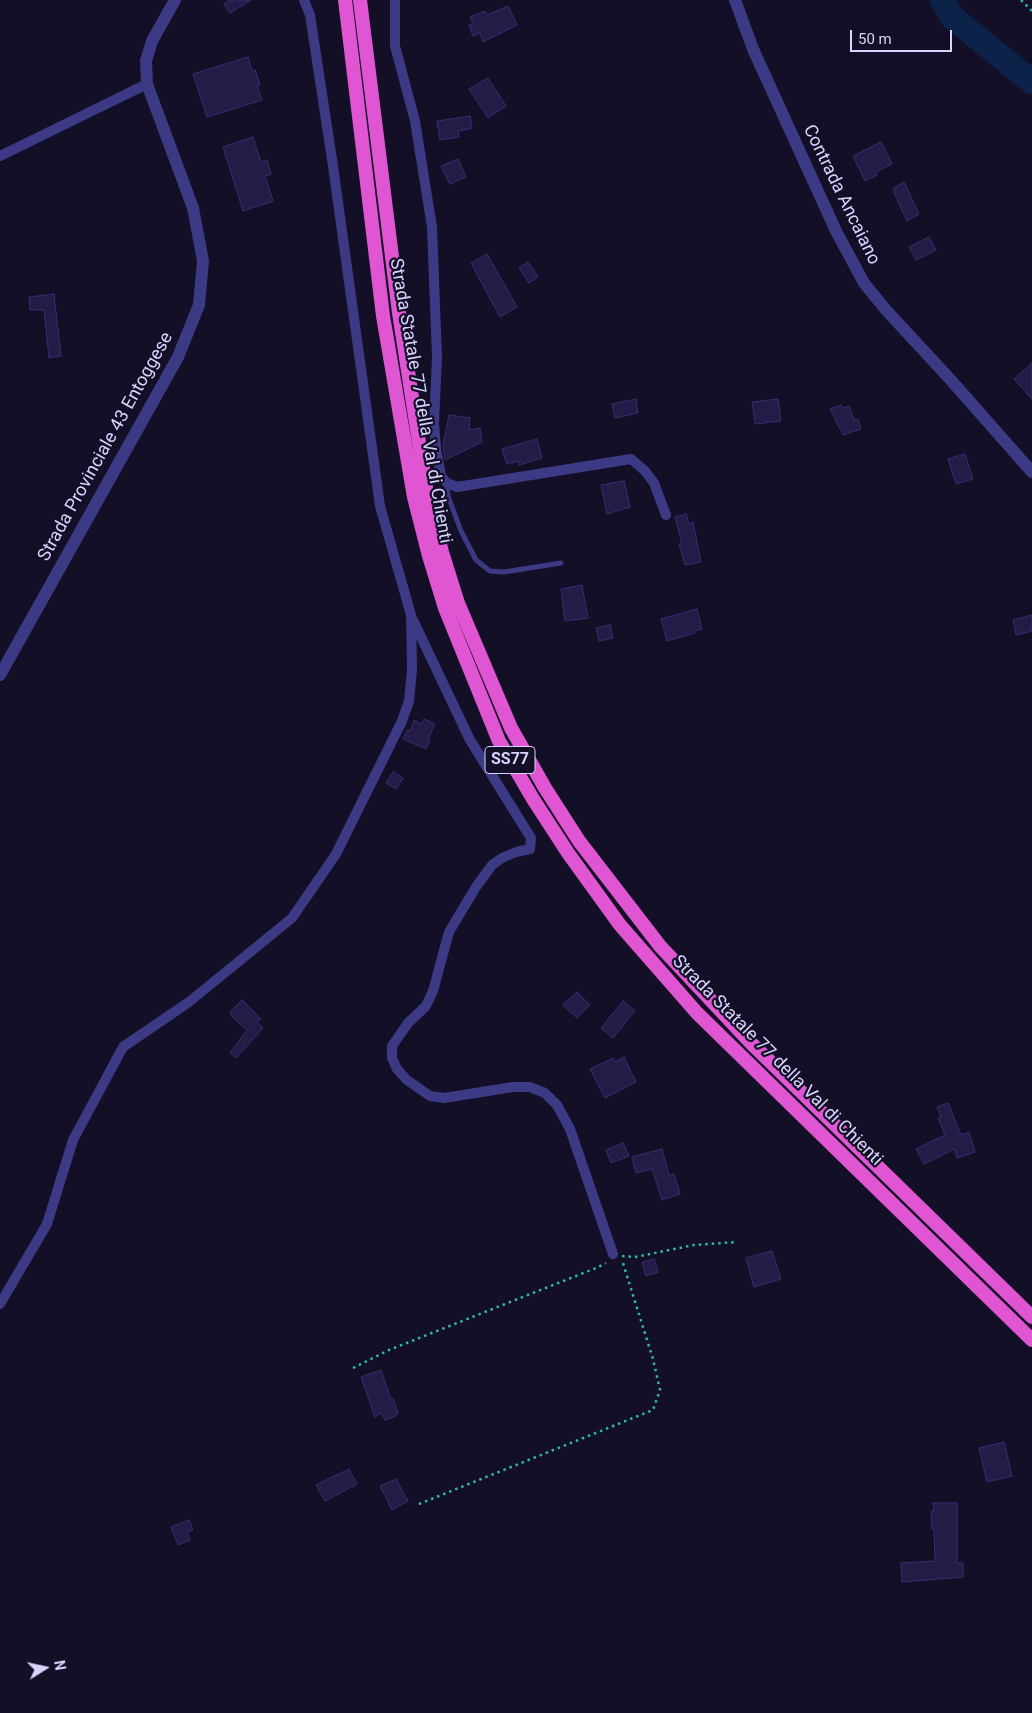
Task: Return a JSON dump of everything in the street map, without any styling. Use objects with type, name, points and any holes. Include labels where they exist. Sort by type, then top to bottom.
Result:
[{"type":"highway","name":"Strada Statale 77 della Val di Chienti","points":[[345,0],[383,316],[414,497],[428,556],[445,608],[499,741],[568,853],[620,926],[697,1013],[1032,1340]]},
{"type":"highway","name":"Strada Statale 77 della Val di Chienti","points":[[360,0],[400,313],[427,494],[458,603],[511,728],[545,788],[579,841],[660,946],[751,1043],[1032,1317]]},
{"type":"street","name":"Strada Provinciale 43 Entoggese","points":[[0,675],[178,357],[199,305],[203,261],[193,208],[146,84],[146,61],[152,42],[175,0]]},
{"type":"street","points":[[304,0],[310,15],[332,157],[380,506],[410,615],[470,740],[531,838],[530,849],[516,852],[492,865],[476,887],[449,932],[433,991],[426,1006],[408,1023],[392,1046],[392,1058],[397,1069],[407,1080],[430,1096],[444,1098],[513,1087],[530,1087],[545,1092],[557,1105],[570,1129],[613,1254]]},
{"type":"street","points":[[395,0],[395,46],[415,121],[432,227],[437,357],[434,432],[441,476],[447,484],[457,487],[631,459],[646,470],[654,483],[666,515]]},
{"type":"street","name":"Contrada Ancaiano","points":[[735,0],[753,49],[836,230],[864,283],[1032,472]]},
{"type":"street","points":[[0,156],[146,84]]},
{"type":"street","points":[[0,1304],[47,1224],[73,1140],[123,1047],[188,1002],[292,918],[336,854],[402,721],[409,702],[412,670],[410,615]]},
{"type":"lane","points":[[447,484],[448,496],[461,530],[476,560],[490,571],[504,572],[562,563]]},
{"type":"path","points":[[1021,0],[1032,11]]},
{"type":"path","points":[[419,1504],[653,1410],[660,1390],[654,1359],[621,1256],[635,1257],[694,1245],[737,1242]]},
{"type":"path","points":[[352,1368],[389,1350],[596,1268],[606,1263],[613,1254]]},
{"type":"building","points":[[230,0],[251,0],[230,13],[224,4]]},
{"type":"building","points":[[508,6],[517,25],[483,42],[480,33],[473,36],[469,25],[473,24],[470,17],[485,11],[487,15]]},
{"type":"building","points":[[248,57],[252,71],[255,70],[260,85],[257,86],[262,100],[207,117],[193,74]]},
{"type":"building","points":[[488,78],[506,106],[488,118],[469,89]]},
{"type":"building","points":[[470,116],[472,128],[458,131],[459,137],[440,140],[437,121]]},
{"type":"building","points":[[253,137],[261,162],[267,160],[271,174],[265,176],[273,201],[243,211],[223,147]]},
{"type":"building","points":[[881,142],[892,164],[875,172],[877,175],[865,181],[853,156]]},
{"type":"building","points":[[458,159],[466,177],[450,184],[441,166]]},
{"type":"building","points":[[904,182],[919,214],[907,221],[894,193],[894,188]]},
{"type":"building","points":[[929,237],[936,250],[916,260],[909,247]]},
{"type":"building","points":[[487,254],[517,307],[500,317],[471,263]]},
{"type":"building","points":[[528,262],[538,277],[529,283],[519,268]]},
{"type":"building","points":[[54,294],[61,356],[49,358],[44,310],[30,310],[29,297]]},
{"type":"building","points":[[1032,363],[1032,399],[1014,379]]},
{"type":"building","points":[[636,399],[638,413],[615,418],[612,404]]},
{"type":"building","points":[[778,399],[781,421],[755,424],[752,402]]},
{"type":"building","points":[[841,405],[842,408],[849,406],[854,420],[858,419],[861,429],[843,435],[830,409]]},
{"type":"building","points":[[449,415],[470,418],[469,430],[480,428],[482,442],[445,460],[443,445]]},
{"type":"building","points":[[537,439],[542,458],[519,465],[518,461],[507,464],[502,449]]},
{"type":"building","points":[[965,454],[973,479],[956,484],[948,459]]},
{"type":"building","points":[[624,481],[630,507],[607,514],[601,485]]},
{"type":"building","points":[[686,514],[689,524],[693,522],[701,562],[685,565],[679,544],[682,543],[675,517]]},
{"type":"building","points":[[582,585],[588,618],[565,621],[561,589]]},
{"type":"building","points":[[697,609],[702,629],[694,631],[695,633],[667,641],[661,619]]},
{"type":"building","points":[[1032,615],[1032,631],[1016,635],[1013,620]]},
{"type":"building","points":[[610,625],[613,638],[599,641],[596,628]]},
{"type":"building","points":[[424,719],[435,724],[428,739],[430,740],[426,749],[403,739],[407,730],[410,731],[414,720],[422,724]]},
{"type":"building","points":[[393,772],[403,778],[396,789],[386,783]]},
{"type":"building","points":[[577,992],[590,1005],[577,1018],[563,1005]]},
{"type":"building","points":[[242,1000],[261,1019],[257,1022],[263,1028],[236,1058],[230,1053],[247,1030],[231,1016],[231,1011]]},
{"type":"building","points":[[623,1001],[635,1011],[613,1038],[601,1028]]},
{"type":"building","points":[[624,1057],[636,1082],[605,1098],[590,1069],[613,1058],[615,1062]]},
{"type":"building","points":[[948,1103],[961,1135],[969,1132],[975,1152],[957,1158],[954,1149],[924,1164],[916,1149],[945,1135],[938,1118],[941,1117],[937,1107]]},
{"type":"building","points":[[623,1143],[629,1156],[611,1163],[606,1150]]},
{"type":"building","points":[[662,1149],[669,1175],[674,1174],[680,1194],[662,1200],[652,1169],[636,1173],[632,1157]]},
{"type":"building","points":[[772,1251],[781,1279],[754,1287],[746,1258]]},
{"type":"building","points":[[654,1259],[658,1272],[646,1276],[642,1262]]},
{"type":"building","points":[[381,1370],[398,1413],[395,1414],[396,1416],[385,1420],[381,1413],[375,1417],[361,1377]]},
{"type":"building","points":[[1004,1442],[1012,1476],[987,1482],[979,1448]]},
{"type":"building","points":[[349,1469],[357,1484],[325,1501],[316,1485]]},
{"type":"building","points":[[396,1479],[408,1501],[392,1510],[380,1486]]},
{"type":"building","points":[[933,1503],[957,1503],[957,1563],[963,1563],[963,1577],[902,1582],[901,1563],[935,1561],[934,1529],[932,1529],[931,1511],[934,1511]]},
{"type":"building","points":[[189,1520],[193,1530],[187,1532],[190,1540],[178,1545],[171,1527]]},
{"type":"waterway","points":[[942,0],[952,17],[1032,82]]}]
